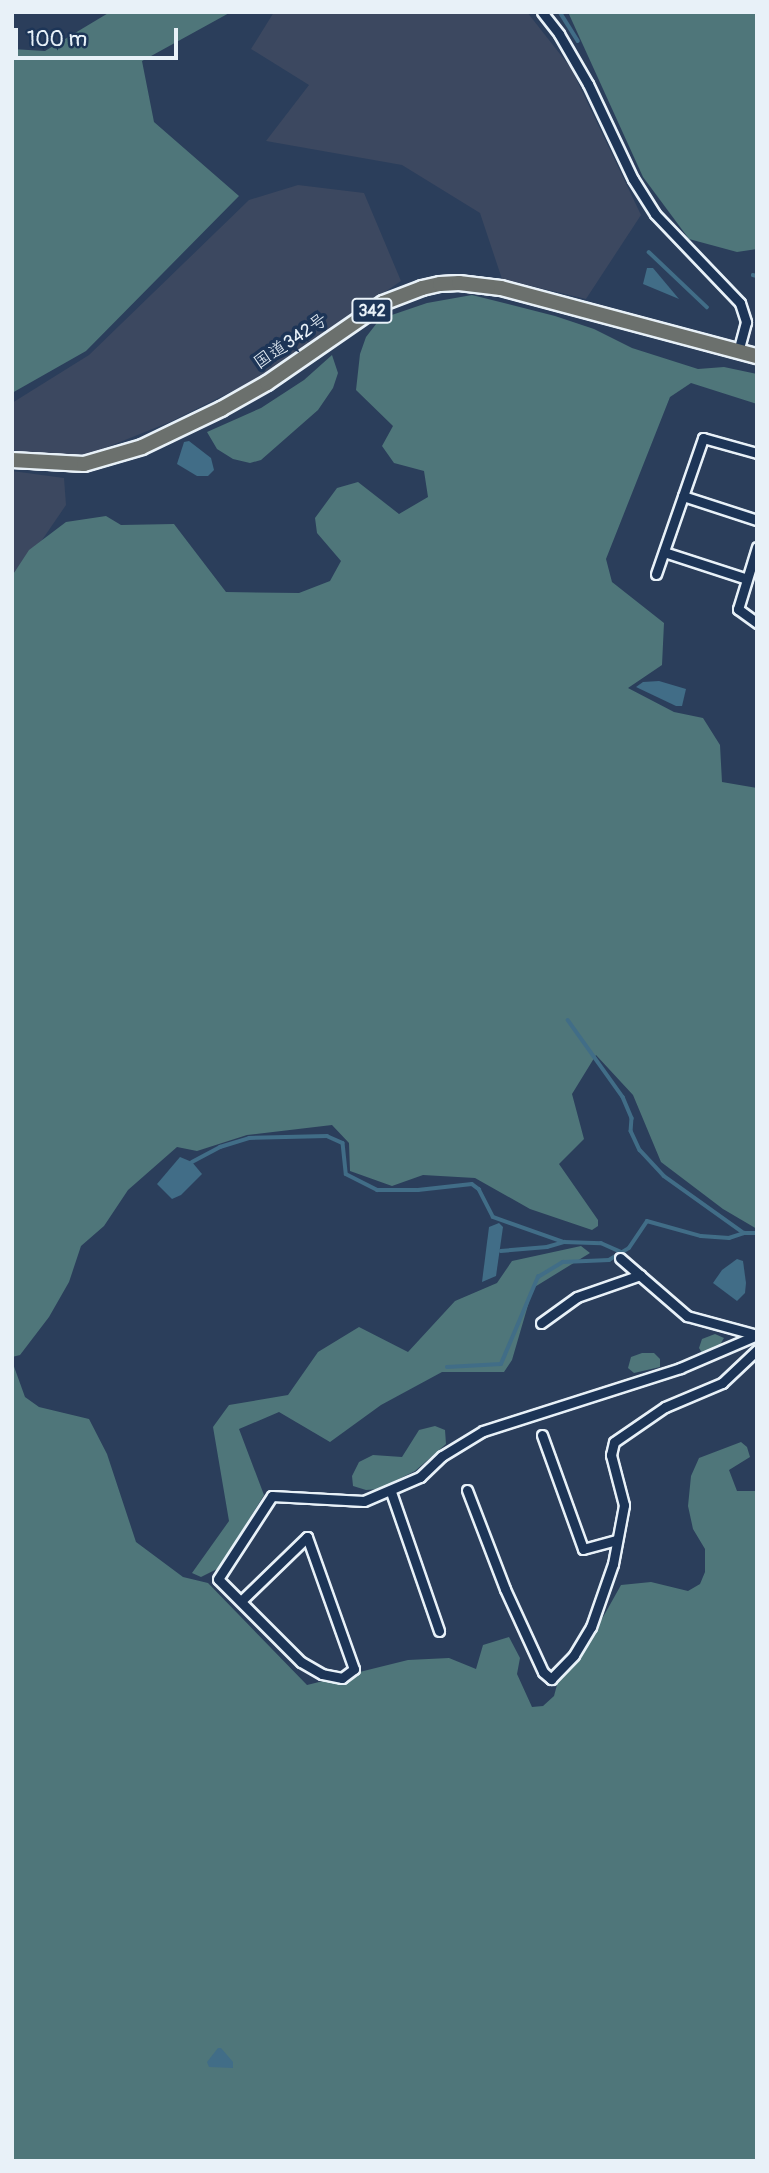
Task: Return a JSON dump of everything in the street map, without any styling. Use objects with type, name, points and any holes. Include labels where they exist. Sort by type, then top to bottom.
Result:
[{"type":"highway","name":"国道342号","points":[[12,460],[85,464],[142,447],[256,389],[383,303],[422,288],[440,285],[459,283],[501,288],[757,356]]},
{"type":"street","points":[[542,12],[559,34],[588,84],[633,179],[648,204],[675,237],[740,303],[746,322],[738,351]]},
{"type":"street","points":[[656,574],[702,438],[757,453]]},
{"type":"street","points":[[683,496],[757,520]]},
{"type":"street","points":[[757,547],[738,609],[757,623]]},
{"type":"street","points":[[664,552],[747,579]]},
{"type":"street","points":[[620,1258],[687,1316],[757,1335]]},
{"type":"street","points":[[541,1323],[577,1297],[640,1275]]},
{"type":"street","points":[[241,1601],[307,1537],[354,1669],[342,1678],[322,1674],[301,1662],[218,1579],[272,1496],[364,1501],[391,1492],[420,1477],[442,1456],[483,1431],[680,1368],[757,1335]]},
{"type":"street","points":[[467,1490],[505,1589],[547,1678],[558,1675],[591,1627],[607,1583],[624,1505],[611,1455],[614,1442],[665,1407],[722,1383],[757,1350]]},
{"type":"street","points":[[542,1435],[583,1549],[617,1540]]},
{"type":"street","points":[[391,1492],[439,1630]]},
{"type":"shaded area","points":[[274,12],[527,12],[571,68],[641,215],[586,299],[502,279],[480,213],[402,165],[266,141],[309,85],[251,49]]},
{"type":"shaded area","points":[[298,185],[364,193],[401,281],[259,378],[170,422],[90,454],[55,455],[12,450],[12,403],[89,355],[249,200]]},
{"type":"shaded area","points":[[647,268],[653,268],[679,299],[643,284]]},
{"type":"shaded area","points":[[189,441],[211,458],[214,470],[208,476],[197,476],[177,464],[184,442]]},
{"type":"shaded area","points":[[12,471],[64,478],[66,505],[12,584]]},
{"type":"shaded area","points":[[659,681],[686,689],[682,706],[676,706],[636,687],[643,682]]},
{"type":"shaded area","points":[[180,1157],[192,1162],[202,1174],[181,1195],[172,1199],[157,1184]]},
{"type":"shaded area","points":[[499,1223],[503,1227],[496,1276],[482,1282],[489,1227]]},
{"type":"shaded area","points":[[737,1259],[743,1261],[746,1283],[745,1293],[737,1301],[713,1283],[722,1270]]},
{"type":"shaded area","points":[[218,2048],[233,2062],[233,2068],[209,2067],[207,2062]]},
{"type":"green space","points":[[110,12],[231,12],[142,61],[154,122],[239,196],[86,351],[12,393],[12,49],[45,51]]},
{"type":"green space","points":[[568,12],[757,12],[757,249],[737,252],[689,239],[643,177]]},
{"type":"green space","points":[[472,295],[555,316],[594,329],[632,348],[698,369],[724,367],[757,374],[757,404],[691,383],[670,397],[606,559],[612,582],[664,623],[662,665],[628,688],[674,712],[703,718],[720,745],[722,782],[757,788],[757,1229],[723,1209],[661,1162],[633,1095],[596,1055],[572,1094],[584,1139],[559,1164],[598,1220],[598,1226],[592,1230],[530,1209],[475,1178],[423,1175],[392,1186],[350,1171],[349,1143],[332,1125],[247,1135],[197,1151],[177,1147],[128,1190],[104,1226],[81,1246],[69,1282],[49,1317],[20,1355],[12,1357],[12,576],[29,550],[66,522],[106,516],[121,525],[174,524],[226,592],[299,593],[330,581],[341,561],[317,533],[315,518],[337,488],[358,482],[399,514],[428,497],[424,471],[394,463],[382,446],[393,426],[356,390],[360,354],[366,337],[380,319],[427,303]]},
{"type":"green space","points":[[332,355],[338,373],[333,388],[318,410],[261,460],[250,463],[233,459],[217,449],[207,432],[261,408],[304,380]]},
{"type":"green space","points":[[581,1246],[590,1253],[533,1288],[512,1360],[504,1372],[442,1372],[381,1405],[330,1442],[279,1412],[239,1429],[264,1495],[219,1568],[201,1577],[192,1573],[229,1521],[213,1427],[229,1405],[288,1395],[318,1352],[359,1327],[408,1352],[455,1301],[497,1283],[512,1261]]},
{"type":"green space","points":[[715,1334],[724,1338],[718,1348],[702,1353],[699,1348],[702,1339]]},
{"type":"green space","points":[[654,1353],[660,1359],[660,1367],[634,1373],[628,1368],[631,1357]]},
{"type":"green space","points":[[12,1361],[25,1397],[39,1407],[89,1419],[107,1454],[136,1542],[183,1577],[208,1583],[307,1685],[408,1660],[449,1658],[476,1669],[483,1645],[509,1637],[520,1658],[517,1674],[532,1707],[543,1706],[554,1696],[558,1681],[580,1658],[621,1585],[651,1582],[688,1591],[700,1584],[705,1572],[705,1549],[693,1529],[688,1506],[691,1476],[699,1458],[741,1442],[747,1447],[750,1457],[729,1470],[737,1491],[757,1491],[757,2161],[12,2161]]},
{"type":"green space","points":[[435,1426],[445,1430],[446,1444],[415,1471],[379,1489],[366,1490],[353,1486],[352,1476],[359,1462],[373,1455],[402,1457],[419,1430]]},
{"type":"waterway","points":[[560,12],[578,41]]},
{"type":"waterway","points":[[649,252],[707,307]]},
{"type":"waterway","points":[[753,275],[757,276]]},
{"type":"waterway","points":[[568,1020],[623,1097],[632,1118],[631,1131],[640,1150],[664,1176],[744,1233],[757,1233]]},
{"type":"waterway","points":[[192,1162],[220,1147],[249,1138],[327,1136],[343,1143],[346,1174],[377,1190],[418,1190],[472,1184],[479,1189],[493,1217],[564,1242]]},
{"type":"waterway","points":[[447,1367],[501,1364],[538,1277],[563,1262],[609,1260],[629,1248],[647,1221],[701,1236],[729,1238],[744,1233]]},
{"type":"waterway","points":[[501,1251],[547,1247],[564,1242],[601,1243],[621,1252]]}]
